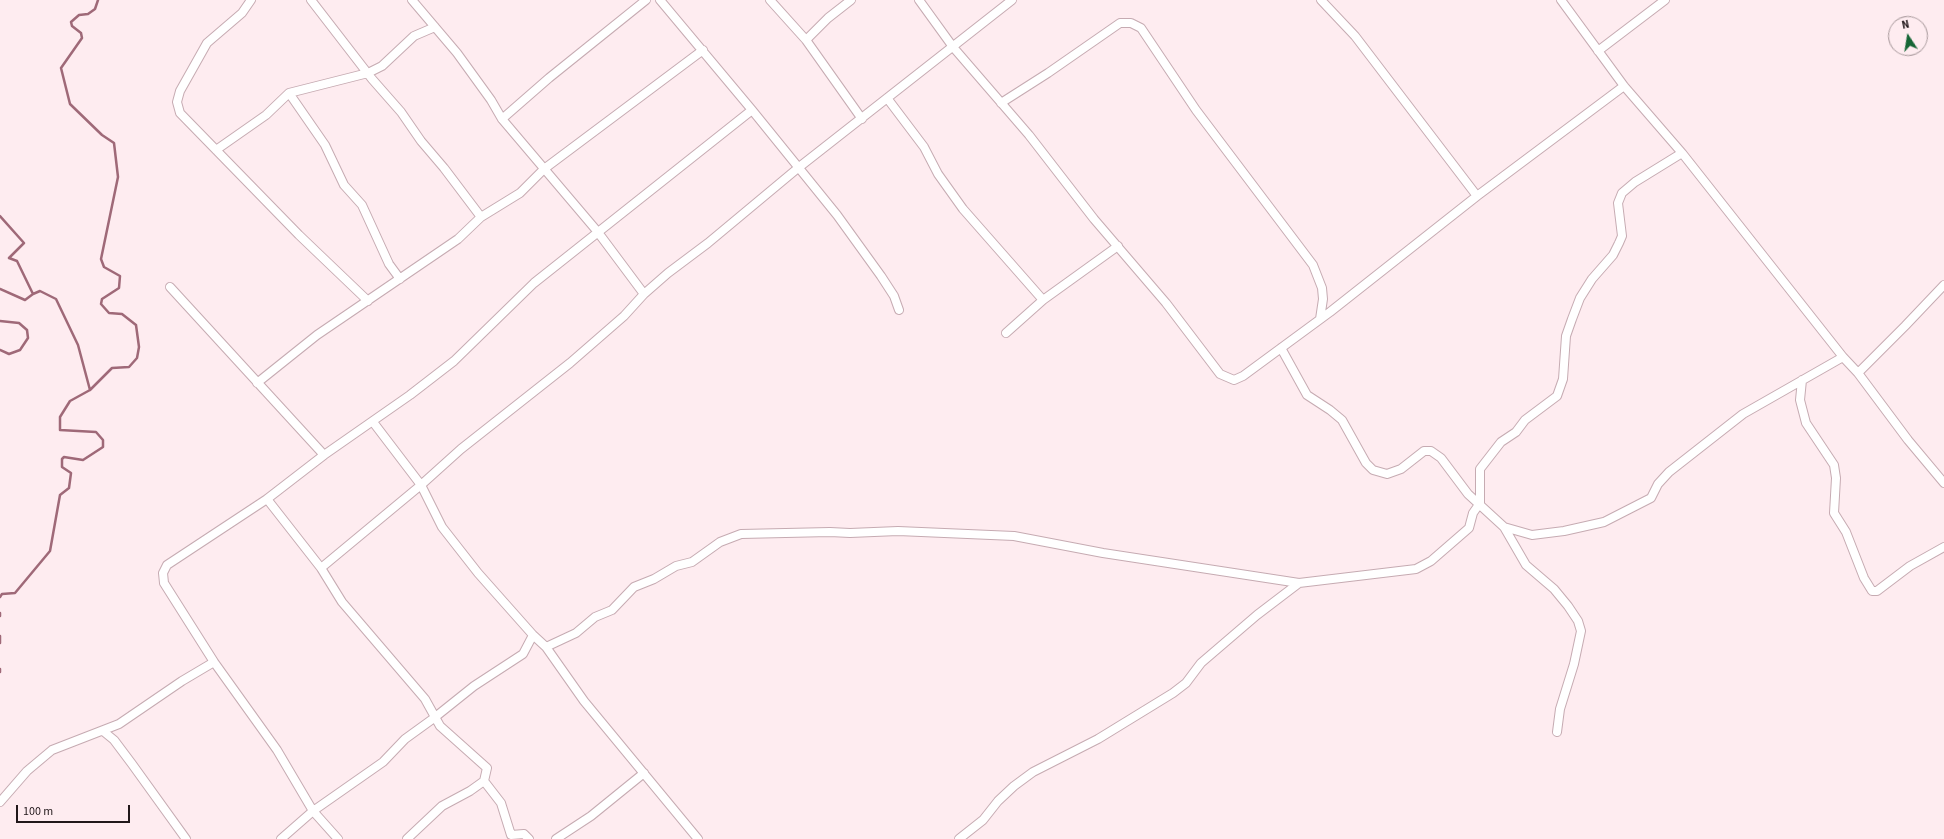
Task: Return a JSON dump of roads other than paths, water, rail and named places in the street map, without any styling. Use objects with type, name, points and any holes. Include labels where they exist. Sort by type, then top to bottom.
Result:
[{"type":"street","points":[[251,0],[242,13],[207,43],[186,79],[177,102],[180,113],[309,246],[368,301]]},
{"type":"street","points":[[311,0],[368,73],[401,112],[421,141],[482,217]]},
{"type":"street","points":[[412,0],[457,53],[491,100],[502,118],[598,231],[644,294]]},
{"type":"street","points":[[502,118],[646,0]]},
{"type":"street","points":[[660,0],[752,110],[870,260],[894,296],[899,310]]},
{"type":"street","points":[[770,0],[806,40],[862,119]]},
{"type":"street","points":[[806,40],[828,18],[850,0]]},
{"type":"street","points":[[919,0],[953,47],[1029,135],[1094,219],[1166,303],[1220,374],[1234,380],[1243,376],[1320,319],[1477,196],[1624,86]]},
{"type":"street","points":[[321,568],[421,485],[466,444],[570,363],[624,316],[644,294],[668,273],[708,243],[798,168],[1012,0]]},
{"type":"street","points":[[1321,0],[1355,36],[1477,196]]},
{"type":"street","points":[[1561,0],[1624,86],[1682,154],[1843,357],[1858,373],[1908,440],[1944,482]]},
{"type":"street","points":[[1598,50],[1664,0]]},
{"type":"street","points":[[1001,103],[1048,73],[1120,23],[1132,23],[1141,28],[1196,110],[1231,153],[1286,231],[1313,266],[1322,288],[1323,299],[1320,319]]},
{"type":"street","points":[[216,150],[266,115],[289,93],[368,73],[382,66],[414,36],[435,27]]},
{"type":"street","points":[[257,383],[317,336],[400,279],[430,256],[458,239],[482,217],[520,193],[544,169],[703,50]]},
{"type":"street","points":[[289,93],[325,145],[344,185],[362,205],[389,264],[400,279]]},
{"type":"street","points":[[887,98],[924,146],[938,174],[963,209],[1044,300]]},
{"type":"street","points":[[338,839],[313,811],[277,750],[214,662],[164,583],[163,573],[167,565],[268,498],[324,455],[373,422],[454,361],[534,283],[752,110]]},
{"type":"street","points":[[546,647],[576,633],[595,617],[612,610],[634,586],[654,580],[676,566],[692,562],[720,542],[741,534],[898,531],[1014,536],[1102,553],[1299,583],[1416,569],[1436,557],[1469,528],[1473,513],[1480,503],[1480,469],[1501,442],[1516,432],[1525,420],[1556,396],[1563,379],[1566,336],[1580,298],[1592,279],[1613,255],[1622,236],[1618,203],[1622,193],[1635,182],[1682,154]]},
{"type":"street","points":[[1006,333],[1044,300],[1118,246]]},
{"type":"street","points":[[1858,373],[1944,284]]},
{"type":"street","points":[[170,286],[324,455]]},
{"type":"street","points":[[1281,348],[1307,395],[1342,420],[1366,463],[1373,470],[1387,474],[1402,469],[1424,452],[1431,451],[1441,458],[1468,494],[1480,503],[1504,527],[1526,565],[1554,589],[1578,621],[1581,631],[1574,664],[1560,709],[1557,732]]},
{"type":"street","points":[[1504,527],[1532,535],[1564,531],[1604,522],[1651,498],[1658,484],[1668,472],[1743,414],[1843,357]]},
{"type":"street","points":[[1802,380],[1800,400],[1806,423],[1834,465],[1836,489],[1834,513],[1846,532],[1856,561],[1872,591],[1877,591],[1910,566],[1944,547]]},
{"type":"street","points":[[373,422],[421,485],[442,527],[478,573],[533,635],[546,647],[584,701],[698,839]]},
{"type":"street","points":[[268,498],[321,568],[342,602],[425,699],[434,718],[440,726],[487,768],[484,781],[470,791],[442,806],[407,839]]},
{"type":"street","points":[[959,839],[983,820],[998,801],[1014,786],[1033,772],[1098,739],[1173,693],[1188,681],[1202,663],[1262,611],[1299,583]]},
{"type":"street","points":[[281,839],[313,811],[383,762],[405,739],[474,686],[523,654],[533,635]]},
{"type":"street","points":[[0,802],[27,771],[52,750],[119,724],[182,681],[214,662]]},
{"type":"street","points":[[103,731],[118,746],[186,839]]},
{"type":"street","points":[[556,839],[591,816],[644,773]]},
{"type":"street","points":[[484,781],[501,802],[511,835],[524,834],[529,839]]},
{"type":"waterway","points":[[0,597],[2,594],[15,593],[50,551],[60,495],[69,488],[71,473],[62,467],[62,459],[64,457],[83,460],[103,447],[103,440],[96,432],[60,430],[60,417],[70,401],[90,390],[112,368],[129,367],[137,358],[139,347],[136,325],[122,314],[109,313],[101,304],[102,299],[119,288],[120,276],[104,267],[101,259],[118,177],[114,143],[102,135],[70,104],[61,68],[82,38],[81,33],[72,26],[71,22],[79,15],[88,14],[95,9],[98,0]]},
{"type":"waterway","points":[[0,216],[24,243],[9,258],[17,261],[33,294],[25,300],[0,289]]},
{"type":"waterway","points":[[33,294],[40,291],[56,299],[78,345],[90,390]]},
{"type":"waterway","points":[[0,321],[19,323],[27,330],[28,338],[20,350],[9,354],[0,350]]},
{"type":"waterway","points":[[0,636],[0,643]]}]
